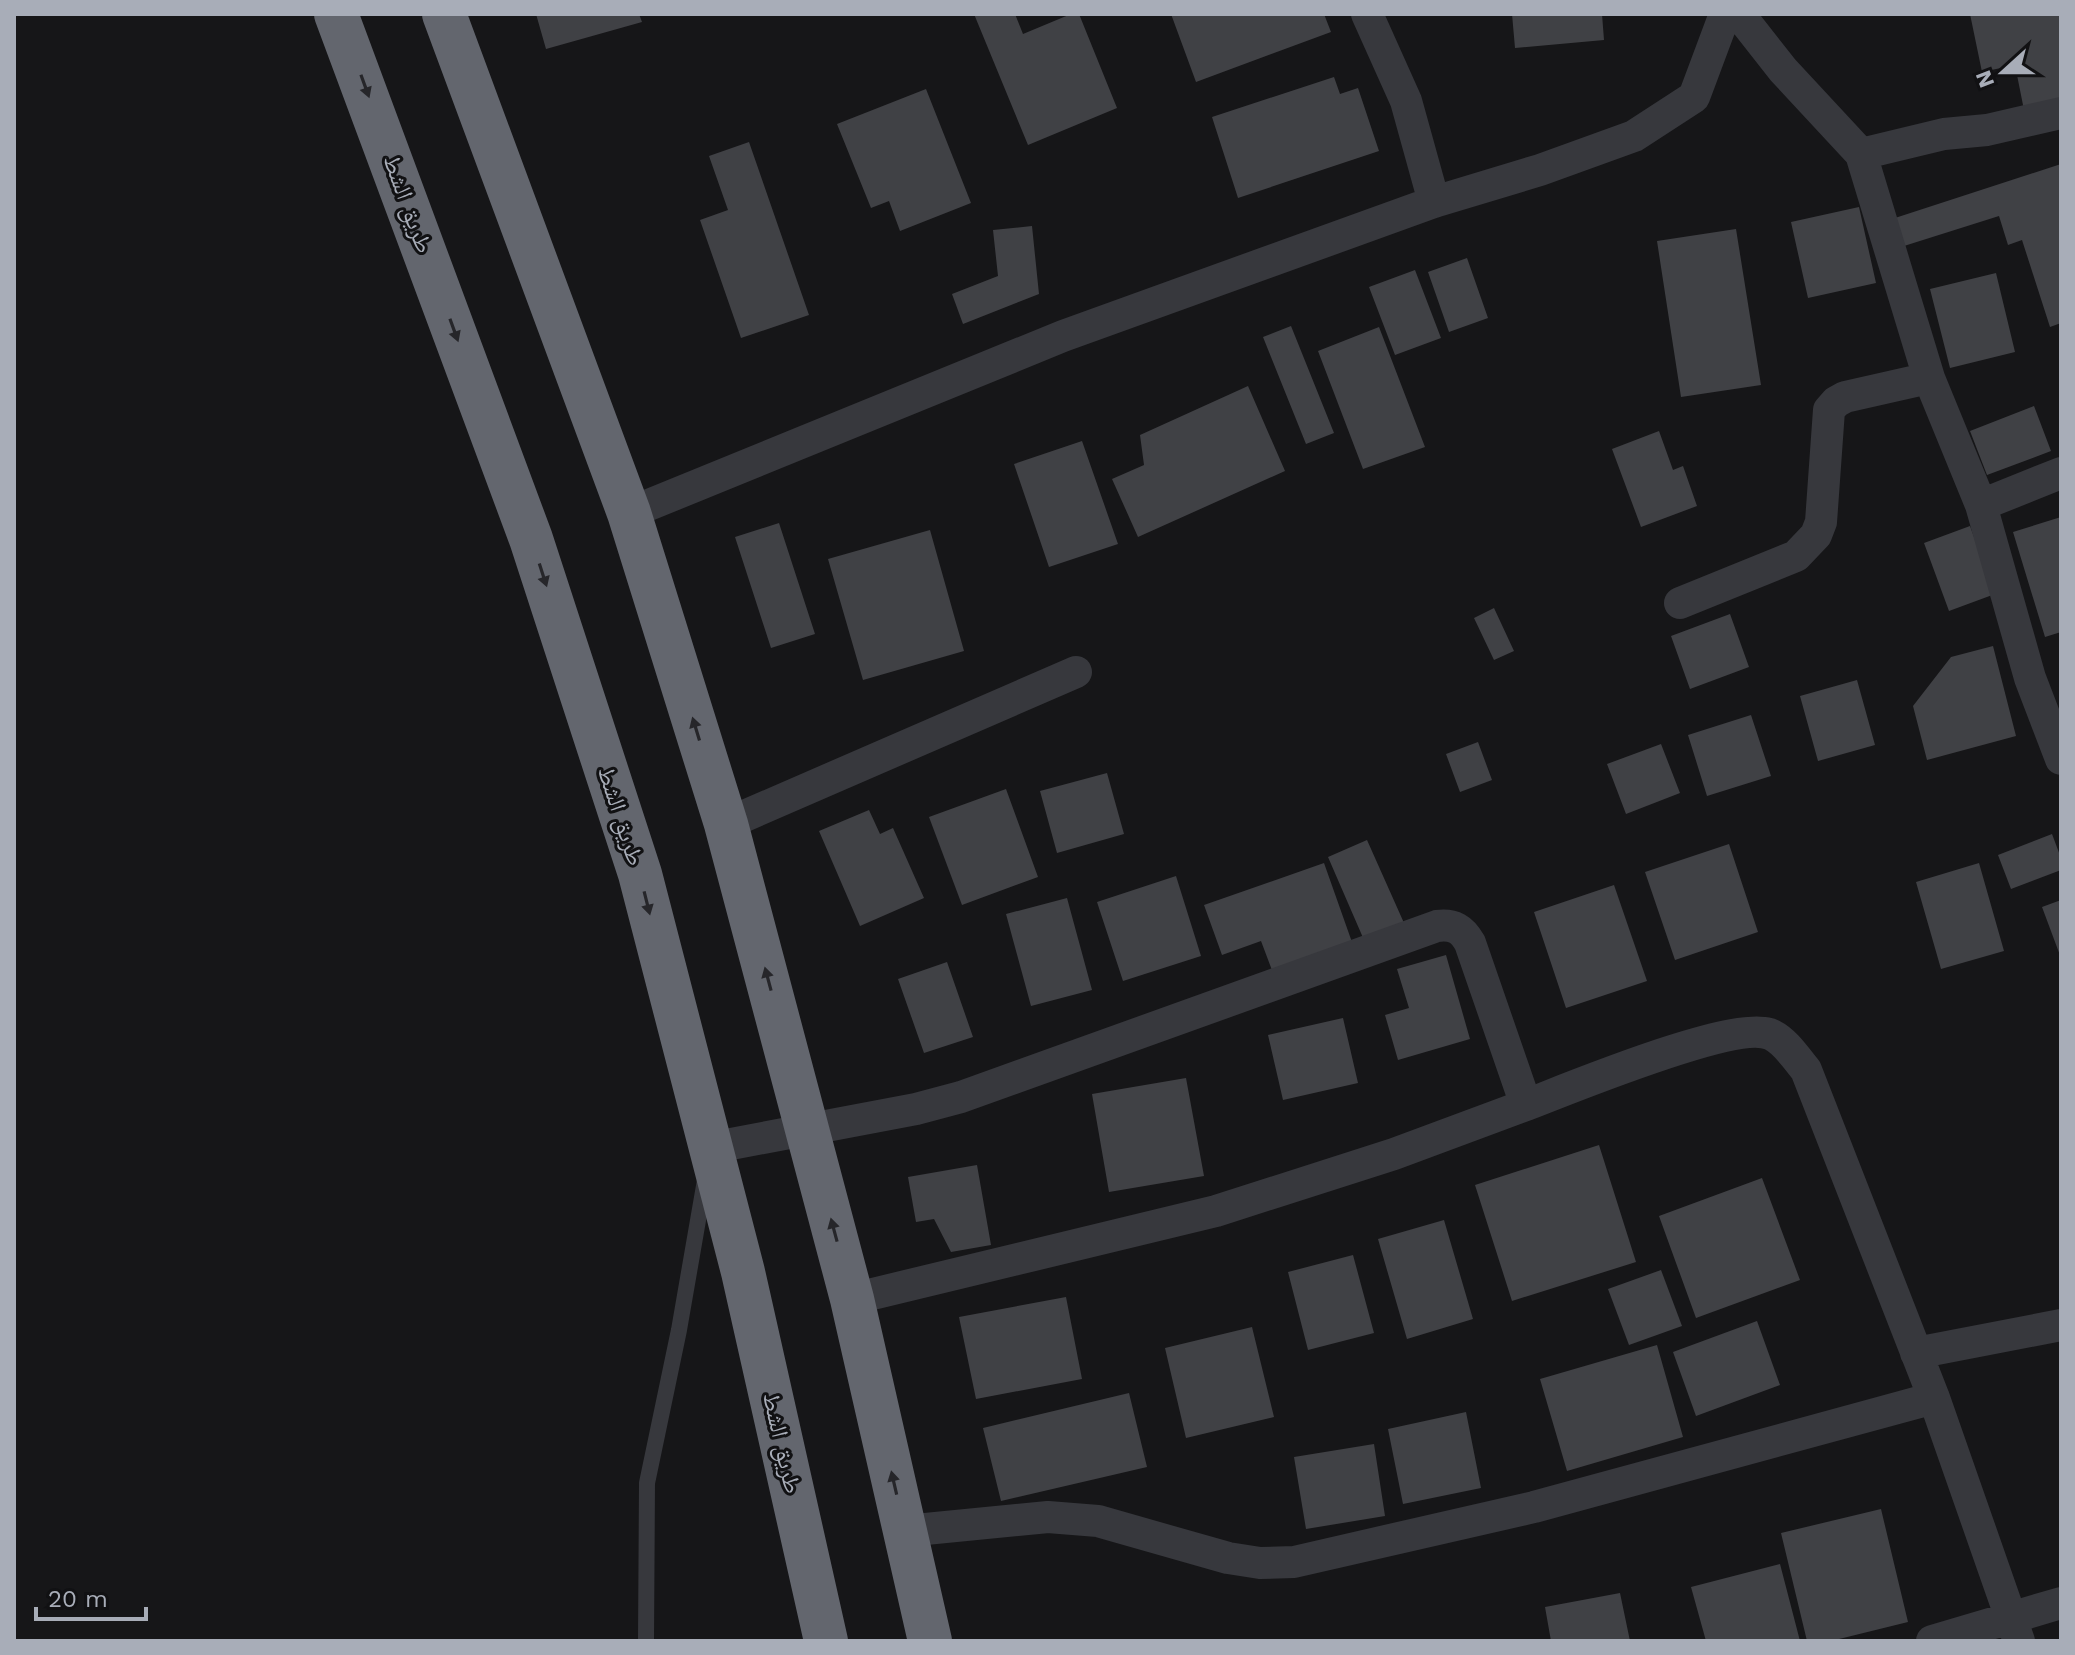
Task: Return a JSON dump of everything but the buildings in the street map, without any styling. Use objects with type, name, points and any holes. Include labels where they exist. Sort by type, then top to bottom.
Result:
[{"type":"highway","name":"طريق الشط","points":[[336,14],[531,539],[640,874],[743,1272],[826,1641]]},
{"type":"highway","points":[[444,14],[629,513],[726,824],[852,1299],[930,1641]]},
{"type":"street","points":[[1367,14],[1406,101],[1434,202]]},
{"type":"street","points":[[629,513],[1063,336],[1434,202],[1540,170],[1634,136],[1694,97],[1725,14]]},
{"type":"street","points":[[1739,14],[1783,70],[1861,154],[1929,378],[1981,505],[2030,678],[2061,759]]},
{"type":"street","points":[[1861,154],[1944,134],[1987,130],[2061,113]]},
{"type":"street","points":[[1680,603],[1796,556],[1816,535],[1821,522],[1829,410],[1836,402],[1867,391],[1929,378]]},
{"type":"street","points":[[1981,505],[2061,473]]},
{"type":"street","points":[[726,824],[1076,672]]},
{"type":"street","points":[[710,1148],[916,1109],[961,1097],[1404,937],[1446,925],[1462,931],[1470,943],[1526,1105]]},
{"type":"street","points":[[852,1299],[1216,1211],[1394,1154],[1668,1053],[1755,1031],[1771,1034],[1787,1046],[1806,1070],[1934,1398],[2014,1629]]},
{"type":"street","points":[[1916,1353],[2061,1325]]},
{"type":"street","points":[[905,1531],[990,1521],[1060,1518],[1098,1521],[1228,1558],[1260,1563],[1294,1562],[1534,1507],[1934,1398]]},
{"type":"street","points":[[1932,1641],[2014,1629],[2061,1603]]},
{"type":"lane","points":[[646,1641],[647,1483],[679,1330],[710,1148]]}]
